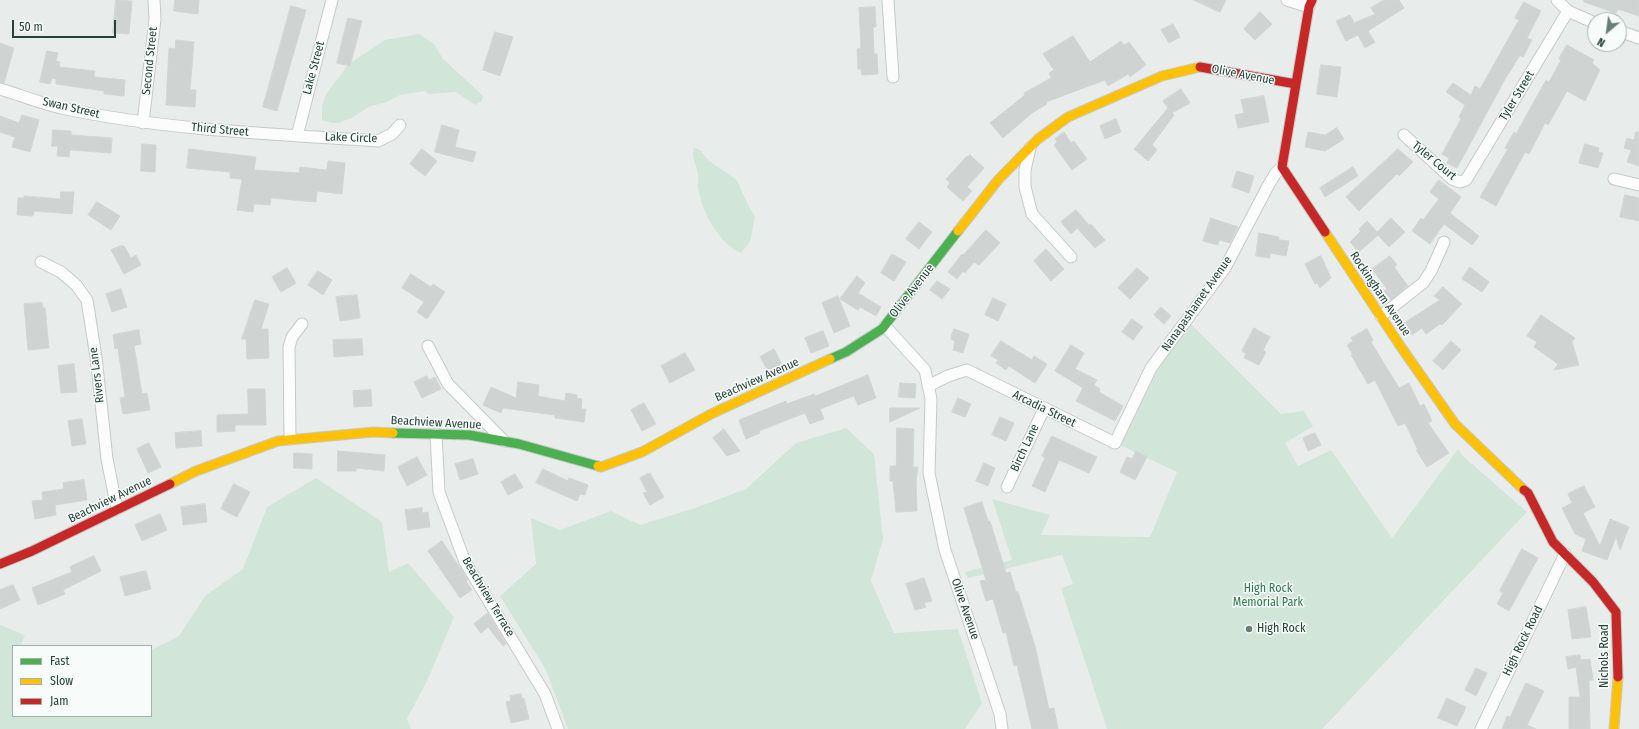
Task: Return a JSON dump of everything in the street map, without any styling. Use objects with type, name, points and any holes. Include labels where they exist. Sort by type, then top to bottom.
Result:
[{"type":"street","name":"Second Street","points":[[143,123],[154,19],[154,0]]},
{"type":"street","name":"Lake Street","points":[[297,136],[332,0]]},
{"type":"street","points":[[888,0],[893,77]]},
{"type":"street","points":[[1282,167],[1283,153],[1310,4],[1287,0]]},
{"type":"street","points":[[1558,0],[1568,11],[1587,19]]},
{"type":"street","name":"Tyler Street","points":[[1466,180],[1568,11]]},
{"type":"street","points":[[1627,34],[1639,38]]},
{"type":"street","name":"Olive Avenue","points":[[1002,729],[1000,714],[945,550],[929,473],[931,399],[925,370],[884,326],[974,213],[998,180],[1030,147],[1068,117],[1162,76],[1201,67],[1248,77],[1296,84]]},
{"type":"street","name":"Swan Street","points":[[0,89],[60,108],[143,123]]},
{"type":"street","name":"Third Street","points":[[143,123],[297,136]]},
{"type":"street","name":"Lake Circle","points":[[297,136],[378,141],[392,134],[400,126]]},
{"type":"street","name":"Tyler Court","points":[[1404,135],[1452,179],[1460,182],[1466,180]]},
{"type":"street","points":[[1030,147],[1025,170],[1025,187],[1032,214],[1071,257]]},
{"type":"street","name":"Rockingham Avenue","points":[[1282,167],[1455,424],[1528,493],[1553,542],[1565,554]]},
{"type":"street","name":"Nanapashamet Avenue","points":[[1137,399],[1151,368],[1225,268],[1268,186],[1275,174],[1282,167]]},
{"type":"street","points":[[1614,179],[1639,185]]},
{"type":"street","points":[[1381,316],[1422,283],[1431,271],[1444,242]]},
{"type":"street","name":"Rivers Lane","points":[[41,262],[61,272],[76,285],[87,300],[96,357],[107,459],[118,509]]},
{"type":"street","points":[[290,439],[289,347],[292,337],[302,324]]},
{"type":"street","name":"Beachview Avenue","points":[[0,564],[32,551],[196,471],[278,441],[290,439],[373,432],[469,435],[519,444],[601,467],[642,452],[711,414],[846,352],[884,326]]},
{"type":"street","points":[[428,346],[448,384],[504,441]]},
{"type":"street","name":"Arcadia Street","points":[[928,386],[948,376],[967,370],[1116,443],[1137,399]]},
{"type":"street","name":"Birch Lane","points":[[1007,486],[1044,409]]},
{"type":"street","name":"Beachview Terrace","points":[[436,434],[439,492],[465,562],[546,694],[558,729]]},
{"type":"street","name":"High Rock Road","points":[[1481,729],[1565,554]]},
{"type":"street","name":"Nichols Road","points":[[1565,554],[1593,582],[1616,612],[1619,671],[1614,729]]},
{"type":"green space","points":[[419,34],[434,44],[443,59],[483,96],[482,101],[475,105],[456,92],[429,94],[425,91],[400,95],[384,103],[370,106],[353,117],[339,123],[332,123],[322,120],[322,106],[326,94],[349,64],[385,40]]},
{"type":"green space","points":[[694,147],[701,151],[709,161],[737,180],[747,203],[755,216],[750,242],[741,253],[726,243],[719,236],[701,201],[698,190],[698,174],[693,154]]},
{"type":"green space","name":"High Rock Memorial Park","points":[[1190,323],[1281,414],[1304,411],[1313,426],[1285,443],[1298,466],[1331,450],[1392,538],[1458,449],[1464,457],[1527,512],[1322,729],[1107,729],[1061,588],[1073,584],[1062,555],[968,578],[965,572],[1012,560],[992,499],[1050,515],[1041,535],[1150,537],[1177,472],[1120,445],[1158,369]]},
{"type":"green space","points":[[846,428],[874,454],[883,539],[871,581],[894,633],[958,629],[982,703],[965,729],[568,729],[546,670],[500,596],[536,564],[531,518],[560,530],[611,511],[640,525],[698,507],[746,489],[796,443]]},
{"type":"green space","points":[[316,478],[382,522],[389,572],[408,563],[454,617],[428,679],[407,719],[411,729],[0,729],[0,625],[25,635],[21,644],[24,645],[12,645],[12,717],[152,717],[152,650],[179,636],[205,596],[243,569],[267,507]]},
{"type":"building","points":[[116,0],[132,1],[129,34],[113,33]]},
{"type":"building","points":[[175,0],[199,0],[198,14],[174,11]]},
{"type":"building","points":[[1194,0],[1226,0],[1220,12]]},
{"type":"building","points":[[1384,0],[1399,0],[1404,8],[1368,31],[1375,42],[1365,48],[1358,35],[1346,41],[1336,21],[1350,15],[1354,23],[1375,14],[1371,8]]},
{"type":"building","points":[[1584,0],[1639,0],[1639,16],[1618,9],[1616,12],[1613,12],[1584,2]]},
{"type":"building","points":[[1524,2],[1541,11],[1527,38],[1532,40],[1523,57],[1520,55],[1504,81],[1457,168],[1447,163],[1449,158],[1442,154],[1461,119],[1459,117],[1465,105],[1446,92],[1453,83],[1471,95],[1475,86],[1480,89],[1519,20],[1515,18]]},
{"type":"building","points":[[291,6],[306,10],[277,111],[263,107]]},
{"type":"building","points":[[875,7],[876,27],[873,27],[874,54],[877,54],[878,74],[862,75],[861,69],[858,69],[857,49],[861,48],[859,8]]},
{"type":"building","points":[[1260,12],[1272,24],[1255,40],[1244,29]]},
{"type":"building","points":[[348,18],[362,21],[350,66],[337,63]]},
{"type":"building","points":[[1173,24],[1180,37],[1169,43],[1161,30]]},
{"type":"building","points":[[495,32],[513,37],[500,76],[483,70]]},
{"type":"building","points":[[1073,36],[1090,62],[1121,41],[1124,45],[1129,42],[1146,65],[1130,77],[1128,74],[1108,86],[1105,80],[1046,102],[1047,104],[1032,113],[1003,138],[990,123],[1025,95],[1024,93],[1051,78],[1049,73],[1054,70],[1043,54]]},
{"type":"building","points":[[176,40],[194,42],[190,90],[196,90],[195,107],[166,105],[169,48],[175,49]]},
{"type":"building","points":[[0,43],[14,48],[4,83],[0,82]]},
{"type":"building","points":[[1567,45],[1594,60],[1592,63],[1600,70],[1585,101],[1567,91],[1548,125],[1545,123],[1529,154],[1525,152],[1496,206],[1480,197],[1508,149],[1505,148],[1514,132],[1516,134],[1546,80],[1549,82]]},
{"type":"building","points":[[47,51],[58,53],[56,61],[60,62],[59,67],[95,71],[94,77],[125,80],[124,96],[104,94],[104,91],[56,84],[56,79],[52,78],[50,84],[40,82]]},
{"type":"building","points":[[1321,65],[1341,67],[1337,97],[1317,94]]},
{"type":"building","points":[[1181,89],[1190,103],[1172,113],[1174,115],[1152,145],[1157,150],[1148,161],[1134,149],[1168,108],[1163,101]]},
{"type":"building","points":[[1264,96],[1269,122],[1238,128],[1235,115],[1244,113],[1241,100]]},
{"type":"building","points":[[22,115],[39,120],[30,152],[12,147],[15,137],[0,132],[0,116],[19,123]]},
{"type":"building","points":[[1116,119],[1121,132],[1105,139],[1100,126]]},
{"type":"building","points":[[442,125],[459,130],[455,147],[476,152],[473,162],[435,152]]},
{"type":"building","points":[[1337,128],[1344,139],[1325,151],[1305,147],[1308,132],[1325,135]]},
{"type":"building","points":[[53,130],[71,131],[71,135],[112,138],[111,153],[70,150],[69,157],[57,156],[58,146],[52,146]]},
{"type":"building","points":[[1064,132],[1071,143],[1074,141],[1087,159],[1072,170],[1054,145],[1057,142],[1055,139]]},
{"type":"building","points":[[1636,132],[1639,132],[1639,166],[1627,162],[1631,150],[1624,148],[1627,138],[1634,140]]},
{"type":"building","points":[[142,144],[156,145],[155,172],[141,171]]},
{"type":"building","points":[[1585,144],[1599,148],[1598,152],[1603,153],[1598,168],[1579,163]]},
{"type":"building","points":[[189,149],[256,157],[254,170],[299,173],[300,167],[327,170],[328,161],[345,163],[342,194],[317,191],[316,202],[271,198],[270,205],[254,204],[253,212],[237,210],[242,179],[230,178],[230,172],[187,168]]},
{"type":"building","points":[[422,149],[437,161],[425,176],[410,164]]},
{"type":"building","points":[[1398,149],[1413,162],[1399,176],[1397,174],[1359,211],[1346,197]]},
{"type":"building","points":[[970,155],[984,168],[967,187],[972,191],[963,201],[947,187],[950,183],[946,179],[967,156],[968,157]]},
{"type":"building","points":[[1353,167],[1358,176],[1325,197],[1320,188]]},
{"type":"building","points":[[1237,171],[1254,176],[1249,193],[1232,187]]},
{"type":"building","points":[[1439,180],[1461,197],[1450,213],[1479,236],[1472,245],[1444,224],[1430,244],[1412,231],[1421,218],[1423,220],[1439,199],[1430,192]]},
{"type":"building","points":[[61,192],[74,192],[72,214],[34,211],[33,216],[17,215],[18,198],[24,198],[24,196],[60,199]]},
{"type":"building","points":[[1625,195],[1639,198],[1639,221],[1620,217]]},
{"type":"building","points":[[97,202],[120,216],[111,230],[88,215]]},
{"type":"building","points":[[1076,210],[1105,240],[1095,248],[1077,228],[1071,234],[1061,222]]},
{"type":"building","points":[[1211,218],[1238,227],[1230,243],[1219,240],[1218,245],[1203,241]]},
{"type":"building","points":[[1391,218],[1405,232],[1389,247],[1378,235],[1359,252],[1350,242],[1361,231],[1359,229],[1367,221],[1377,232]]},
{"type":"building","points":[[919,222],[932,232],[919,249],[906,239]]},
{"type":"building","points":[[986,230],[1000,243],[979,265],[974,262],[965,273],[963,271],[957,279],[948,272],[962,254],[963,255]]},
{"type":"building","points":[[1259,233],[1279,237],[1279,240],[1289,241],[1286,256],[1270,253],[1270,258],[1256,256]]},
{"type":"building","points":[[124,246],[131,258],[136,255],[141,265],[124,274],[111,250]]},
{"type":"building","points":[[1046,249],[1064,269],[1051,281],[1034,261]]},
{"type":"building","points":[[892,254],[906,262],[894,281],[881,273]]},
{"type":"building","points":[[1321,256],[1331,278],[1320,288],[1317,283],[1315,284],[1305,264]]},
{"type":"building","points":[[1390,256],[1397,265],[1394,267],[1408,286],[1391,300],[1384,291],[1387,289],[1372,269]]},
{"type":"building","points":[[1470,267],[1489,282],[1482,292],[1462,279]]},
{"type":"building","points":[[287,268],[296,283],[281,292],[272,277]]},
{"type":"building","points":[[1137,268],[1149,278],[1130,299],[1118,288]]},
{"type":"building","points":[[318,271],[332,280],[323,295],[308,285]]},
{"type":"building","points":[[411,274],[431,287],[433,284],[445,292],[427,319],[417,312],[424,302],[402,288]]},
{"type":"building","points":[[857,276],[865,283],[858,293],[881,307],[876,316],[860,307],[858,310],[840,299]]},
{"type":"building","points":[[937,281],[950,289],[942,299],[930,290]]},
{"type":"building","points":[[1443,287],[1462,304],[1442,325],[1440,324],[1426,334],[1422,328],[1412,335],[1404,323],[1440,300],[1434,296]]},
{"type":"building","points":[[121,289],[127,307],[112,312],[106,294]]},
{"type":"building","points":[[357,295],[360,318],[340,321],[336,297]]},
{"type":"building","points":[[838,296],[850,326],[834,333],[822,303]]},
{"type":"building","points":[[993,298],[1006,304],[998,321],[985,315]]},
{"type":"building","points":[[255,300],[269,304],[261,329],[268,329],[269,358],[247,359],[246,339],[242,339]]},
{"type":"building","points":[[42,303],[43,308],[45,308],[49,348],[28,350],[24,304]]},
{"type":"building","points":[[1161,307],[1171,316],[1164,324],[1154,315]]},
{"type":"building","points":[[1541,315],[1575,338],[1572,342],[1579,365],[1554,370],[1558,364],[1534,347],[1537,342],[1527,336]]},
{"type":"building","points":[[1132,319],[1143,327],[1133,340],[1122,332]]},
{"type":"building","points":[[1254,328],[1270,337],[1263,350],[1266,352],[1259,365],[1244,358],[1246,354],[1242,351]]},
{"type":"building","points":[[954,329],[969,334],[963,353],[953,350],[955,341],[951,339]]},
{"type":"building","points":[[1367,329],[1373,340],[1371,342],[1399,388],[1409,383],[1420,406],[1424,404],[1432,421],[1428,423],[1449,453],[1427,467],[1416,450],[1418,450],[1405,423],[1398,426],[1375,380],[1368,384],[1351,355],[1353,355],[1347,345],[1353,341],[1351,338]]},
{"type":"building","points":[[139,330],[141,344],[134,346],[142,394],[147,393],[150,410],[123,414],[120,398],[125,397],[118,348],[115,349],[113,335]]},
{"type":"building","points":[[823,331],[829,346],[811,353],[805,338]]},
{"type":"building","points":[[362,339],[363,355],[334,357],[333,340]]},
{"type":"building","points":[[1001,341],[1032,360],[1034,356],[1047,364],[1035,383],[1009,366],[1006,370],[996,363],[998,360],[991,356]]},
{"type":"building","points":[[1451,341],[1461,350],[1443,370],[1433,361]]},
{"type":"building","points":[[1071,345],[1084,353],[1075,369],[1097,380],[1094,385],[1100,389],[1099,392],[1123,406],[1115,421],[1076,401],[1083,388],[1055,371]]},
{"type":"building","points":[[774,349],[783,366],[770,374],[760,357]]},
{"type":"building","points":[[685,353],[695,370],[670,383],[661,366]]},
{"type":"building","points":[[74,364],[77,392],[61,393],[58,366]]},
{"type":"building","points":[[868,375],[876,398],[858,405],[854,396],[820,409],[824,419],[810,424],[805,413],[759,431],[760,433],[746,439],[739,420],[786,401],[787,404],[814,394],[815,396]]},
{"type":"building","points":[[427,376],[429,380],[435,377],[441,389],[422,398],[414,382]]},
{"type":"building","points":[[518,382],[539,385],[538,396],[565,401],[566,393],[577,395],[577,398],[582,399],[581,409],[586,409],[584,422],[555,418],[555,415],[503,408],[501,413],[483,405],[491,387],[516,398]]},
{"type":"building","points":[[900,383],[916,384],[915,398],[899,397]]},
{"type":"building","points":[[248,389],[265,389],[266,425],[235,425],[235,431],[217,432],[217,415],[248,414]]},
{"type":"building","points":[[371,390],[372,406],[354,407],[353,391]]},
{"type":"building","points":[[958,398],[971,404],[965,417],[952,412]]},
{"type":"building","points":[[644,403],[656,424],[642,431],[631,410]]},
{"type":"building","points":[[890,408],[920,408],[890,422]]},
{"type":"building","points":[[1000,417],[1014,423],[1006,441],[992,435]]},
{"type":"building","points":[[82,419],[86,444],[72,446],[68,421]]},
{"type":"building","points":[[897,428],[914,429],[913,467],[918,467],[916,482],[917,511],[896,512],[893,481],[890,481],[890,466],[896,466]]},
{"type":"building","points":[[724,429],[740,451],[727,456],[713,438]]},
{"type":"building","points":[[201,431],[202,446],[176,448],[175,433]]},
{"type":"building","points":[[1315,433],[1321,445],[1308,451],[1303,438]]},
{"type":"building","points":[[1052,436],[1097,457],[1089,473],[1059,460],[1045,492],[1032,486],[1045,458],[1042,456]]},
{"type":"building","points":[[149,443],[161,467],[148,473],[137,449]]},
{"type":"building","points":[[338,451],[385,455],[384,471],[356,468],[356,471],[338,471]]},
{"type":"building","points":[[1136,451],[1147,457],[1135,480],[1120,472],[1127,457],[1132,459]]},
{"type":"building","points":[[294,453],[312,454],[312,469],[294,468]]},
{"type":"building","points":[[417,457],[427,475],[407,486],[398,467]]},
{"type":"building","points":[[473,459],[478,474],[460,480],[455,464]]},
{"type":"building","points":[[984,463],[995,468],[988,486],[976,481]]},
{"type":"building","points":[[543,469],[568,481],[569,478],[588,485],[585,495],[580,494],[577,501],[536,483]]},
{"type":"building","points":[[650,473],[664,497],[650,505],[643,493],[647,492],[640,478]]},
{"type":"building","points":[[515,474],[523,487],[508,495],[501,482]]},
{"type":"building","points":[[84,480],[87,500],[55,505],[56,515],[35,519],[32,501],[43,500],[42,492],[64,489],[63,483]]},
{"type":"building","points":[[234,484],[250,492],[237,517],[221,509]]},
{"type":"building","points":[[1584,486],[1595,507],[1583,513],[1600,546],[1610,519],[1629,527],[1620,550],[1616,537],[1607,560],[1582,551],[1586,539],[1575,534],[1562,508],[1572,503],[1568,494]]},
{"type":"building","points":[[982,502],[988,521],[990,521],[1006,573],[1010,572],[1016,592],[1018,592],[1035,646],[1049,709],[1054,708],[1058,729],[1032,729],[1017,665],[1014,666],[1006,632],[1003,633],[993,599],[986,601],[980,581],[986,580],[964,508]]},
{"type":"building","points":[[205,504],[207,522],[183,525],[181,507]]},
{"type":"building","points":[[422,508],[422,513],[428,512],[430,527],[408,530],[405,510]]},
{"type":"building","points":[[160,514],[167,530],[142,541],[135,525]]},
{"type":"building","points":[[442,541],[468,580],[466,581],[472,590],[460,598],[428,551]]},
{"type":"building","points":[[1522,549],[1538,558],[1509,611],[1497,604],[1503,593],[1500,591]]},
{"type":"building","points":[[94,556],[101,571],[63,590],[65,594],[38,605],[32,588],[72,572],[70,567]]},
{"type":"building","points":[[146,571],[151,589],[125,596],[120,577]]},
{"type":"building","points":[[924,578],[932,601],[924,603],[926,607],[915,610],[906,584]]},
{"type":"building","points":[[13,585],[20,600],[0,609],[0,590]]},
{"type":"building","points":[[1586,607],[1591,637],[1572,639],[1568,610]]},
{"type":"building","points":[[488,613],[506,644],[503,646],[488,627],[481,633],[474,624]]},
{"type":"building","points":[[1580,655],[1581,660],[1590,659],[1593,680],[1589,680],[1590,729],[1569,729],[1569,697],[1580,697],[1576,667],[1568,669],[1566,657]]},
{"type":"building","points":[[1476,668],[1487,673],[1476,696],[1465,690]]},
{"type":"building","points":[[1526,683],[1544,691],[1527,725],[1536,729],[1502,729],[1507,716],[1510,717]]},
{"type":"building","points":[[521,694],[522,699],[524,698],[529,719],[511,723],[506,702],[511,701],[510,696]]},
{"type":"building","points":[[1447,698],[1466,707],[1457,726],[1438,718]]},
{"type":"traffic: fast","points":[[830,359],[846,352],[882,329],[958,231]]},
{"type":"traffic: fast","points":[[393,433],[469,435],[519,444],[598,466]]},
{"type":"traffic: slow","points":[[958,231],[998,180],[1038,139],[1068,117],[1162,76],[1200,67]]},
{"type":"traffic: slow","points":[[1325,232],[1401,347],[1455,424],[1524,490]]},
{"type":"traffic: slow","points":[[598,466],[601,467],[642,452],[711,414],[830,359]]},
{"type":"traffic: slow","points":[[170,484],[196,471],[278,441],[373,432],[393,433]]},
{"type":"traffic: slow","points":[[1614,729],[1618,677]]},
{"type":"traffic: jam","points":[[1312,0],[1309,7],[1282,167],[1325,232]]},
{"type":"traffic: jam","points":[[1200,67],[1296,84]]},
{"type":"traffic: jam","points":[[0,564],[32,551],[170,484]]},
{"type":"traffic: jam","points":[[1524,490],[1528,493],[1553,542],[1593,582],[1616,612],[1618,677]]},
{"type":"place","name":"High Rock","points":[[1249,629]]}]
